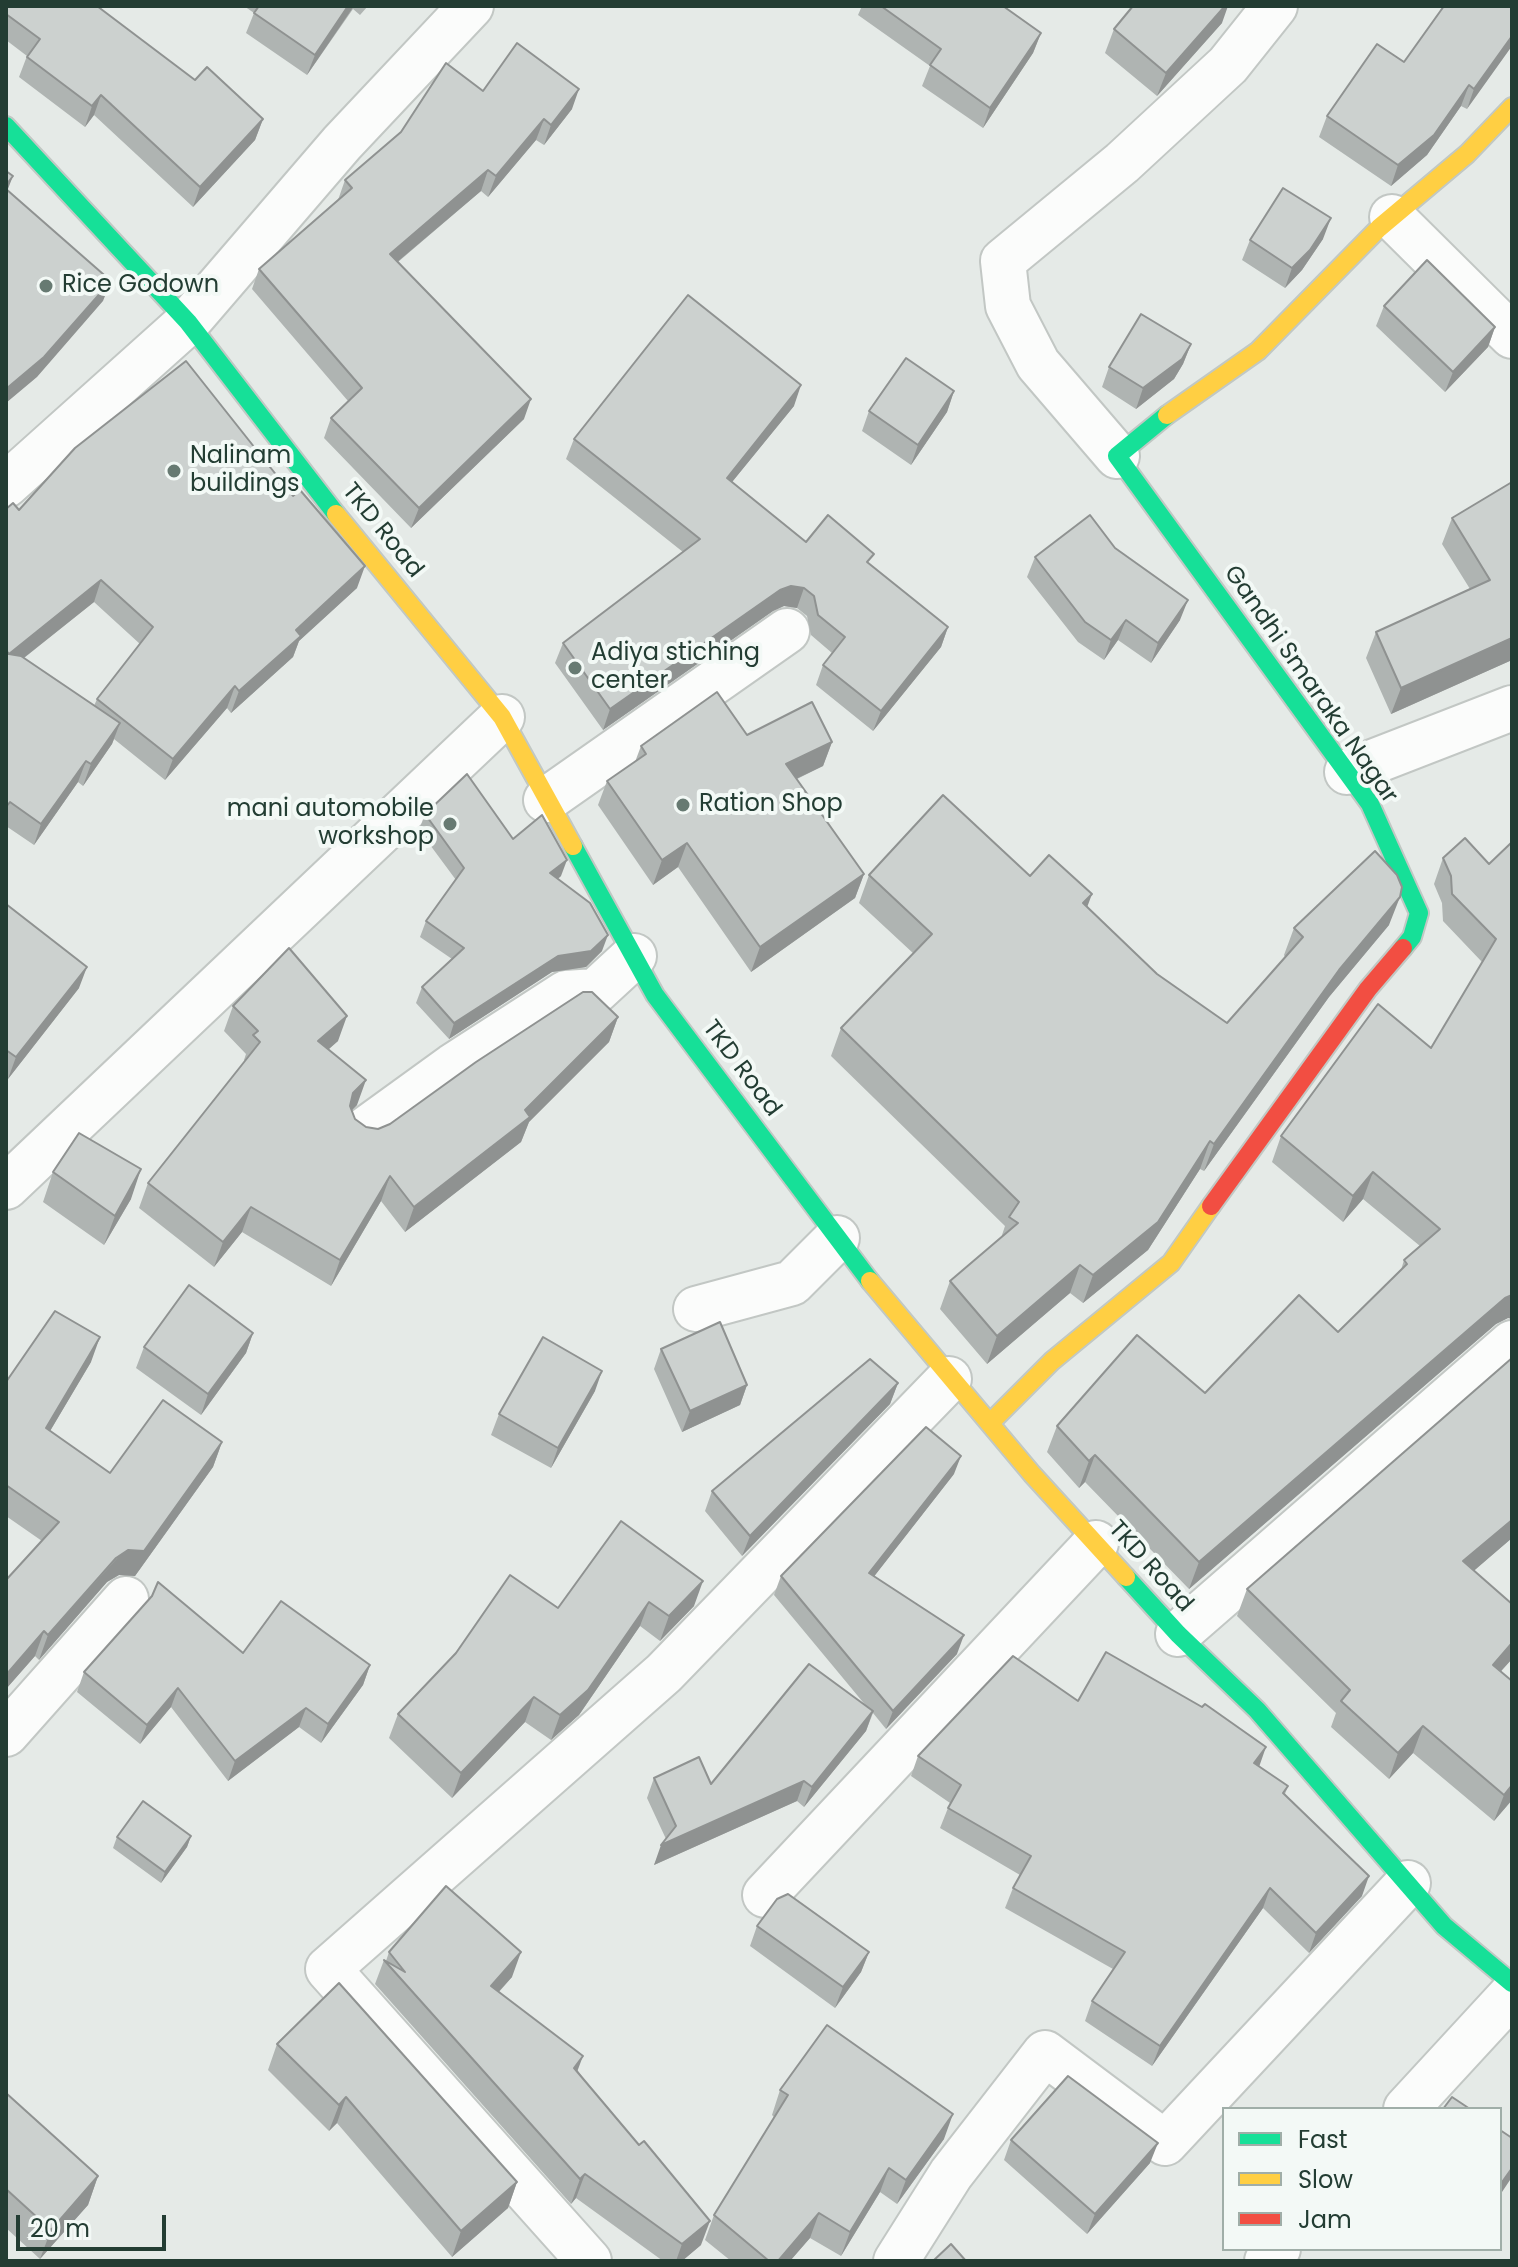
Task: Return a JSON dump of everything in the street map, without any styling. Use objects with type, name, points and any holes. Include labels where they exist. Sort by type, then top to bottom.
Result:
[{"type":"street","points":[[6,485],[188,322],[342,143],[471,6]]},
{"type":"street","points":[[1275,6],[1217,74],[1122,163],[1003,261],[1008,306],[1038,364],[1117,456],[1170,413],[1258,351],[1392,217],[1467,154],[1512,107]]},
{"type":"street","name":"TKD Road","points":[[6,126],[188,322],[328,504],[502,717],[655,995],[837,1238],[949,1379],[1178,1634],[1257,1710],[1444,1926],[1512,1983]]},
{"type":"street","points":[[1392,217],[1512,336]]},
{"type":"street","name":"Gandhi Smaraka Nagar","points":[[990,1423],[1052,1361],[1171,1263],[1269,1122],[1368,989],[1412,937],[1419,913],[1370,804],[1117,456]]},
{"type":"street","points":[[546,800],[787,631]]},
{"type":"street","points":[[1347,772],[1512,708]]},
{"type":"street","points":[[6,1187],[502,717]]},
{"type":"street","points":[[366,1129],[453,1066],[566,993],[596,991],[634,956]]},
{"type":"street","points":[[696,1309],[792,1283],[837,1238]]},
{"type":"street","points":[[1178,1634],[1512,1343]]},
{"type":"street","points":[[589,2261],[328,1969],[664,1673],[949,1379]]},
{"type":"street","points":[[765,1895],[1096,1543]]},
{"type":"street","points":[[6,1734],[126,1599]]},
{"type":"street","points":[[896,2261],[951,2174],[1045,2053],[1165,2143],[1408,1883]]},
{"type":"street","points":[[1408,2107],[1512,1994]]},
{"type":"building","points":[[6,6],[97,6],[195,80],[207,67],[263,119],[200,187],[101,95],[92,106],[27,57],[40,39],[6,14]]},
{"type":"building","points":[[259,6],[348,6],[315,55],[254,13]]},
{"type":"building","points":[[881,6],[1003,6],[1041,33],[990,108],[930,65],[941,49]]},
{"type":"building","points":[[1133,6],[1225,6],[1166,73],[1114,29]]},
{"type":"building","points":[[1444,6],[1512,6],[1512,36],[1474,89],[1469,85],[1434,135],[1398,165],[1327,116],[1377,44],[1404,62]]},
{"type":"building","points":[[517,43],[579,89],[551,125],[544,119],[496,176],[488,170],[390,254],[531,399],[419,508],[331,418],[362,388],[259,269],[352,188],[345,180],[401,132],[446,63],[483,91]]},
{"type":"building","points":[[6,171],[13,176],[6,185]]},
{"type":"building","points":[[1283,188],[1331,218],[1310,250],[1292,268],[1250,240]]},
{"type":"building","points":[[6,189],[111,281],[44,357],[6,389]]},
{"type":"building","points":[[1427,260],[1495,327],[1453,372],[1384,306]]},
{"type":"building","points":[[688,295],[801,385],[727,478],[806,542],[828,515],[874,554],[867,562],[948,627],[881,711],[823,665],[845,637],[818,615],[814,596],[804,588],[791,586],[780,590],[610,709],[563,643],[700,539],[574,439]]},
{"type":"building","points":[[1141,314],[1191,344],[1182,359],[1143,388],[1109,367]]},
{"type":"building","points":[[906,358],[954,391],[918,445],[869,411]]},
{"type":"building","points":[[186,361],[293,496],[300,490],[365,566],[296,630],[301,636],[239,691],[235,686],[173,759],[97,699],[153,627],[101,580],[9,654],[6,650],[6,509],[13,503],[19,510],[75,448]]},
{"type":"building","points":[[1512,482],[1512,638],[1401,688],[1376,632],[1490,580],[1452,518]]},
{"type":"building","points":[[1090,515],[1115,548],[1188,600],[1158,643],[1126,620],[1111,640],[1085,622],[1035,557]]},
{"type":"building","points":[[6,654],[21,656],[120,723],[91,764],[86,761],[41,824],[10,802],[6,807]]},
{"type":"building","points":[[717,692],[747,735],[812,702],[832,742],[786,764],[864,874],[760,947],[687,843],[662,860],[607,781],[646,754],[641,746]]},
{"type":"building","points":[[467,774],[513,839],[542,815],[567,860],[550,873],[590,903],[608,935],[591,951],[558,956],[454,1023],[422,987],[464,948],[426,921],[464,868],[425,814]]},
{"type":"building","points":[[943,795],[1030,876],[1049,855],[1092,894],[1083,903],[1157,974],[1227,1023],[1303,937],[1294,928],[1375,851],[1397,875],[1402,887],[1400,897],[1339,970],[1214,1144],[1210,1141],[1158,1222],[1093,1275],[1080,1265],[997,1336],[950,1281],[1018,1223],[1009,1217],[1019,1202],[841,1028],[932,934],[869,875]]},
{"type":"building","points":[[1465,838],[1489,864],[1512,842],[1512,1295],[1199,1562],[1095,1455],[1089,1461],[1057,1426],[1137,1335],[1205,1393],[1299,1295],[1338,1332],[1407,1264],[1404,1260],[1440,1229],[1373,1172],[1353,1196],[1281,1136],[1378,1004],[1431,1048],[1496,939],[1452,894],[1451,876],[1443,858]]},
{"type":"building","points":[[6,904],[87,967],[16,1057],[6,1050]]},
{"type":"building","points":[[289,948],[347,1016],[318,1041],[366,1080],[353,1093],[350,1106],[355,1119],[366,1127],[378,1129],[390,1124],[476,1062],[583,992],[592,992],[618,1017],[525,1110],[530,1117],[414,1207],[390,1176],[340,1260],[251,1207],[223,1242],[148,1183],[260,1042],[253,1035],[258,1031],[233,1006]]},
{"type":"building","points":[[79,1133],[141,1169],[115,1216],[53,1172]]},
{"type":"building","points":[[189,1285],[253,1333],[208,1394],[144,1347]]},
{"type":"building","points":[[55,1311],[100,1337],[46,1428],[110,1473],[163,1400],[222,1442],[144,1551],[128,1550],[116,1558],[48,1635],[44,1631],[6,1675],[6,1580],[59,1522],[6,1485],[6,1382]]},
{"type":"building","points":[[720,1322],[747,1385],[690,1411],[661,1349]]},
{"type":"building","points":[[543,1337],[602,1371],[558,1448],[499,1414]]},
{"type":"building","points":[[1512,1358],[1512,1520],[1463,1561],[1512,1604],[1512,1643],[1493,1665],[1512,1681],[1512,1785],[1504,1795],[1423,1726],[1398,1753],[1341,1701],[1350,1690],[1247,1589]]},
{"type":"building","points":[[870,1359],[898,1383],[750,1536],[712,1491]]},
{"type":"building","points":[[926,1427],[961,1456],[869,1573],[964,1635],[893,1711],[781,1576]]},
{"type":"building","points":[[621,1521],[703,1581],[669,1616],[649,1602],[588,1690],[560,1715],[534,1697],[461,1773],[398,1714],[456,1653],[510,1575],[558,1608]]},
{"type":"building","points":[[158,1582],[243,1653],[281,1601],[370,1665],[328,1724],[306,1708],[235,1761],[178,1688],[147,1725],[84,1672],[152,1596]]},
{"type":"building","points":[[1106,1652],[1202,1707],[1205,1704],[1266,1747],[1254,1763],[1288,1786],[1283,1793],[1369,1876],[1316,1933],[1270,1888],[1160,2046],[1092,2001],[1125,1952],[1013,1888],[1031,1856],[948,1808],[961,1785],[918,1756],[1013,1656],[1078,1701]]},
{"type":"building","points":[[809,1664],[873,1711],[812,1787],[804,1781],[661,1845],[676,1826],[654,1778],[699,1757],[711,1784]]},
{"type":"building","points":[[143,1801],[191,1836],[165,1872],[117,1837]]},
{"type":"building","points":[[446,1886],[521,1952],[491,1986],[583,2056],[574,2068],[639,2145],[644,2141],[710,2221],[682,2244],[585,2174],[580,2179],[384,1960],[405,1972],[389,1952]]},
{"type":"building","points":[[788,1894],[869,1952],[843,1987],[757,1926],[777,1899]]},
{"type":"building","points":[[339,1983],[517,2182],[461,2231],[346,2097],[339,2105],[277,2044]]},
{"type":"building","points":[[827,2025],[953,2114],[906,2180],[889,2168],[850,2232],[819,2213],[778,2261],[769,2261],[714,2215],[788,2095],[780,2090]]},
{"type":"building","points":[[1068,2076],[1158,2143],[1095,2214],[1011,2140]]},
{"type":"building","points":[[6,2093],[98,2176],[51,2230],[6,2189]]},
{"type":"building","points":[[1452,2097],[1467,2107],[1444,2107]]},
{"type":"building","points":[[1502,2131],[1512,2138],[1512,2168],[1502,2182]]},
{"type":"building","points":[[951,2244],[966,2261],[933,2261]]},
{"type":"traffic: fast","points":[[6,126],[188,322],[336,514]]},
{"type":"traffic: fast","points":[[1167,415],[1117,456],[1370,804],[1419,913],[1412,937],[1403,948]]},
{"type":"traffic: fast","points":[[573,846],[655,995],[870,1281]]},
{"type":"traffic: fast","points":[[1126,1577],[1178,1634],[1257,1710],[1444,1926],[1512,1983]]},
{"type":"traffic: slow","points":[[1167,415],[1258,351],[1379,228],[1467,154],[1512,107]]},
{"type":"traffic: slow","points":[[336,514],[502,717],[573,846]]},
{"type":"traffic: slow","points":[[990,1423],[1052,1361],[1171,1263],[1211,1206]]},
{"type":"traffic: slow","points":[[870,1281],[1032,1474],[1126,1577]]},
{"type":"traffic: jam","points":[[1211,1206],[1368,989],[1403,948]]},
{"type":"place","name":"Rice Godown","points":[[46,286]]},
{"type":"place","name":"Nalinam buildings","points":[[174,471]]},
{"type":"place","name":"Adiya stiching center","points":[[575,668]]},
{"type":"place","name":"Ration Shop","points":[[683,805]]},
{"type":"place","name":"mani automobile workshop","points":[[450,824]]}]
